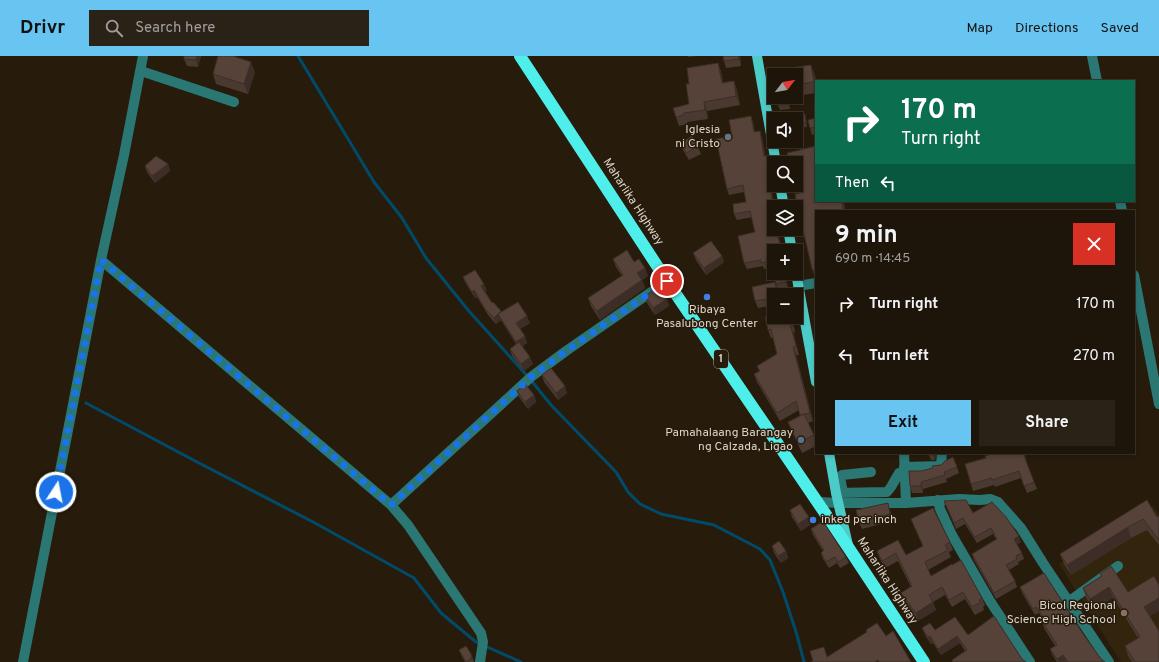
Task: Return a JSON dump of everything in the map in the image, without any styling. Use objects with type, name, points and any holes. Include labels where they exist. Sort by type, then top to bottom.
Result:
[{"type":"highway","name":"Maharlika Highway","points":[[520,56],[667,281],[818,502],[924,662]]},
{"type":"main road","points":[[757,56],[775,156]]},
{"type":"main road","points":[[797,280],[815,377]]},
{"type":"main road","points":[[829,454],[839,493],[839,503],[848,547]]},
{"type":"street","points":[[23,662],[101,260],[143,56]]},
{"type":"street","points":[[1092,56],[1097,80]]},
{"type":"street","points":[[141,71],[234,102]]},
{"type":"street","points":[[101,260],[391,505],[408,525],[481,633],[483,642],[480,662]]},
{"type":"street","points":[[1135,280],[1159,404]]},
{"type":"street","points":[[391,505],[531,377],[667,281]]},
{"type":"street","points":[[798,286],[815,283]]},
{"type":"street","points":[[901,461],[941,466],[942,454]]},
{"type":"street","points":[[871,472],[842,475],[840,477],[839,493],[887,492],[891,487],[901,461]]},
{"type":"street","points":[[901,461],[906,503]]},
{"type":"street","points":[[818,502],[906,503],[938,500],[990,499],[998,502],[1021,528],[1068,602],[1094,637],[1109,662]]},
{"type":"street","points":[[938,500],[940,509],[952,536],[990,601],[1030,662]]},
{"type":"street","points":[[1068,602],[1118,566]]},
{"type":"shaded area","name":"Bicol Regional Science High School","points":[[1153,506],[1159,514],[1159,662],[1121,662],[1059,564]]},
{"type":"building","points":[[184,56],[197,56],[196,60],[184,59]]},
{"type":"building","points":[[218,56],[233,56],[251,62],[244,84],[213,74]]},
{"type":"building","points":[[723,56],[738,56],[739,59],[724,61]]},
{"type":"building","points":[[718,63],[722,83],[734,81],[736,96],[704,102],[705,110],[684,113],[684,115],[676,117],[673,108],[689,104],[686,84],[689,84],[687,68]]},
{"type":"building","points":[[811,65],[814,82],[803,84],[803,68],[790,68]]},
{"type":"building","points":[[803,114],[805,114],[806,123],[803,123]]},
{"type":"building","points":[[751,116],[754,132],[760,131],[764,156],[767,156],[767,192],[771,192],[772,200],[767,200],[767,236],[778,236],[780,244],[767,244],[767,262],[761,263],[761,260],[744,263],[738,236],[755,232],[750,211],[734,214],[733,204],[746,202],[743,185],[727,189],[716,139],[732,136],[729,120]]},
{"type":"building","points":[[815,118],[815,127],[810,128],[808,120]]},
{"type":"building","points":[[692,136],[698,147],[686,153],[681,143]]},
{"type":"building","points":[[815,146],[815,202],[842,202],[843,210],[815,210],[815,270],[812,269],[803,229],[803,200],[796,200],[795,194],[804,192],[803,156],[788,156],[787,153]]},
{"type":"building","points":[[156,156],[168,164],[152,176],[145,166]]},
{"type":"building","points":[[711,241],[722,256],[704,268],[693,253]]},
{"type":"building","points":[[627,250],[634,262],[639,259],[645,268],[637,273],[642,280],[597,311],[588,298],[623,275],[613,259]]},
{"type":"building","points":[[475,270],[484,284],[481,286],[492,303],[493,302],[501,311],[494,318],[485,309],[474,290],[472,292],[463,277]]},
{"type":"building","points":[[775,280],[786,280],[786,282],[776,284]]},
{"type":"building","points":[[775,282],[776,288],[767,288],[767,299],[755,301],[752,287]]},
{"type":"building","points":[[659,286],[667,299],[653,308],[645,296]]},
{"type":"building","points":[[518,302],[527,316],[516,323],[525,336],[516,342],[498,314]]},
{"type":"building","points":[[765,317],[767,317],[767,324],[790,324],[796,346],[793,347],[810,413],[800,415],[796,401],[777,413],[754,374],[760,371],[757,366],[777,354],[771,329],[768,330]]},
{"type":"building","points":[[519,342],[530,357],[521,364],[510,349]]},
{"type":"building","points":[[551,368],[565,386],[556,393],[542,375]]},
{"type":"building","points":[[525,384],[534,395],[525,402],[517,391]]},
{"type":"building","points":[[804,414],[814,435],[798,443],[788,422]]},
{"type":"building","points":[[992,454],[1023,454],[1034,482],[1024,486],[1019,471],[992,480],[992,478],[971,484],[965,464],[986,458],[985,456]]},
{"type":"building","points":[[953,457],[957,467],[944,472],[945,475],[921,482],[921,486],[910,486],[909,471],[921,471],[933,468],[932,466],[941,465]]},
{"type":"building","points":[[966,500],[973,513],[992,502],[1006,517],[1019,536],[1014,539],[1022,553],[1016,556],[1017,559],[1006,565],[1015,581],[994,593],[972,554],[997,539],[991,528],[975,537],[963,518],[954,523],[944,501]]},
{"type":"building","points":[[1147,500],[1157,517],[1159,516],[1159,540],[1143,519],[1067,565],[1060,554]]},
{"type":"building","points":[[888,503],[890,514],[859,522],[856,510]]},
{"type":"building","points":[[800,504],[809,517],[798,524],[790,510]]},
{"type":"building","points":[[933,508],[950,542],[945,545],[948,550],[925,562],[931,576],[961,560],[982,598],[979,600],[981,602],[972,607],[963,592],[949,600],[942,587],[929,595],[933,602],[916,613],[901,593],[912,586],[896,553],[882,561],[877,551],[898,540],[906,555],[923,546],[911,519]]},
{"type":"building","points":[[823,521],[846,557],[838,562],[835,557],[826,562],[821,553],[824,550],[811,529]]},
{"type":"building","points":[[779,541],[786,551],[778,556],[772,546]]},
{"type":"building","points":[[1111,566],[1128,592],[1154,576],[1159,585],[1159,598],[1144,607],[1159,631],[1159,662],[1135,662],[1125,646],[1140,637],[1109,587],[1090,599],[1083,588],[1102,576],[1100,574]]},
{"type":"building","points":[[1044,573],[1083,634],[1101,659],[1105,662],[1068,662],[1063,655],[1057,659],[1050,649],[1057,645],[1042,621],[1045,619],[1036,607],[1033,609],[1020,587]]},
{"type":"building","points":[[994,616],[1022,659],[1026,662],[953,662],[952,660],[967,650],[957,636],[938,649],[930,636],[928,637],[922,628],[930,623],[935,630],[955,617],[968,635]]},
{"type":"building","points":[[877,623],[886,636],[893,631],[911,662],[879,662],[878,660],[875,662],[811,661],[813,661],[810,651],[824,647],[827,657],[867,632],[866,630]]},
{"type":"building","points":[[466,646],[472,658],[466,662],[459,650]]},
{"type":"waterway","points":[[298,56],[374,182],[402,218],[426,258],[468,310],[530,379],[551,405],[616,472],[628,492],[640,504],[661,514],[714,525],[760,549],[770,560],[783,592],[804,662]]},
{"type":"waterway","points":[[86,403],[315,523],[414,578],[441,613],[476,642],[521,662]]},
{"type":"place","name":"Iglesia ni Cristo","points":[[728,137]]},
{"type":"place","name":"Ribaya Pasalubong Center","points":[[707,297]]},
{"type":"place","name":"Pamahalaang Barangay ng Calzada, Ligao","points":[[801,440]]},
{"type":"place","name":"inked per inch","points":[[813,520]]},
{"type":"place","name":"Bicol Regional Science High School","points":[[1124,613]]},
{"type":"route","points":[[56,492],[101,260],[391,505],[531,377],[667,281]]}]
